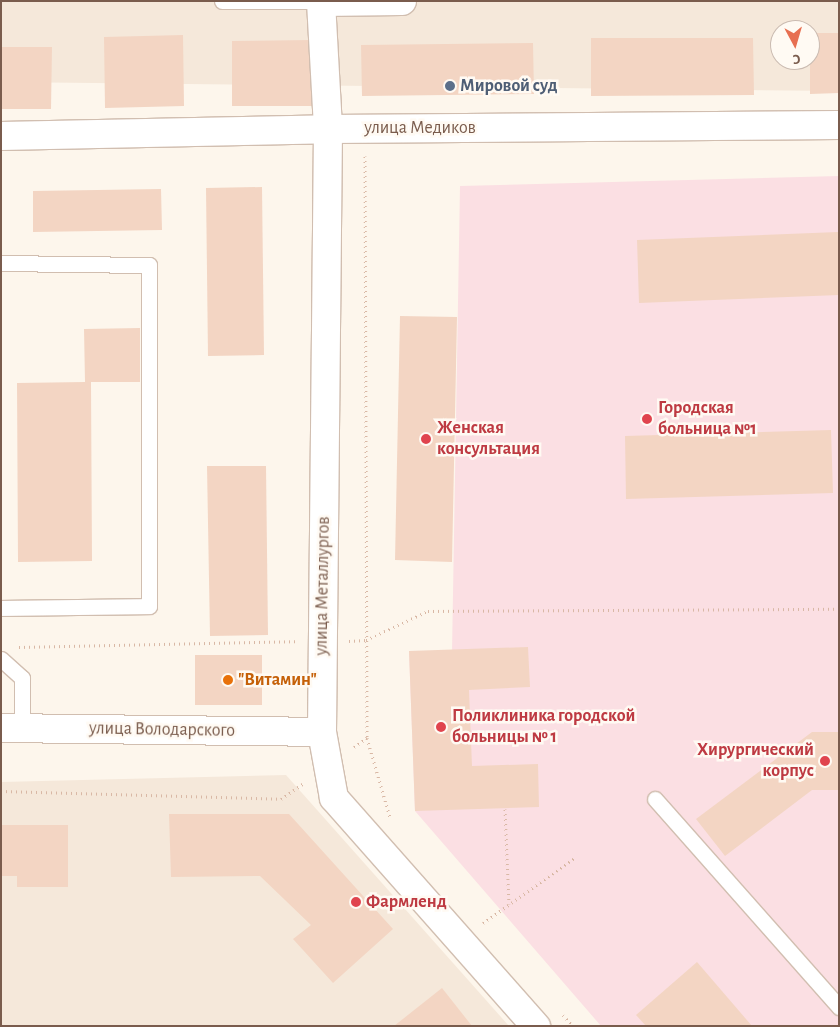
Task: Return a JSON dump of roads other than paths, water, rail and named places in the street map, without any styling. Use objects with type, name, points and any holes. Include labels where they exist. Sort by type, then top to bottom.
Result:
[{"type":"street","points":[[321,2],[402,1]]},
{"type":"street","name":"улица Металлургов","points":[[321,2],[328,129],[322,732],[334,798],[536,1026]]},
{"type":"street","name":"улица Медиков","points":[[1,136],[328,129],[839,125]]},
{"type":"street","name":"улица Володарского","points":[[12,728],[322,732]]},
{"type":"lane","points":[[222,1],[321,2]]},
{"type":"lane","points":[[1,263],[149,264],[149,606],[1,608]]},
{"type":"lane","points":[[1,659],[22,678],[12,728]]},
{"type":"lane","points":[[655,799],[839,1007]]},
{"type":"place","name":"Мировой суд","points":[[450,86]]},
{"type":"place","name":"Городская больница №1","points":[[647,419]]},
{"type":"place","name":"Женская консультация","points":[[426,439]]},
{"type":"place","name":"\"Витамин\"","points":[[228,680]]},
{"type":"place","name":"Поликлиника городской больницы № 1","points":[[441,727]]},
{"type":"place","name":"Хирургический корпус","points":[[825,761]]},
{"type":"place","name":"Фармленд","points":[[356,902]]}]
